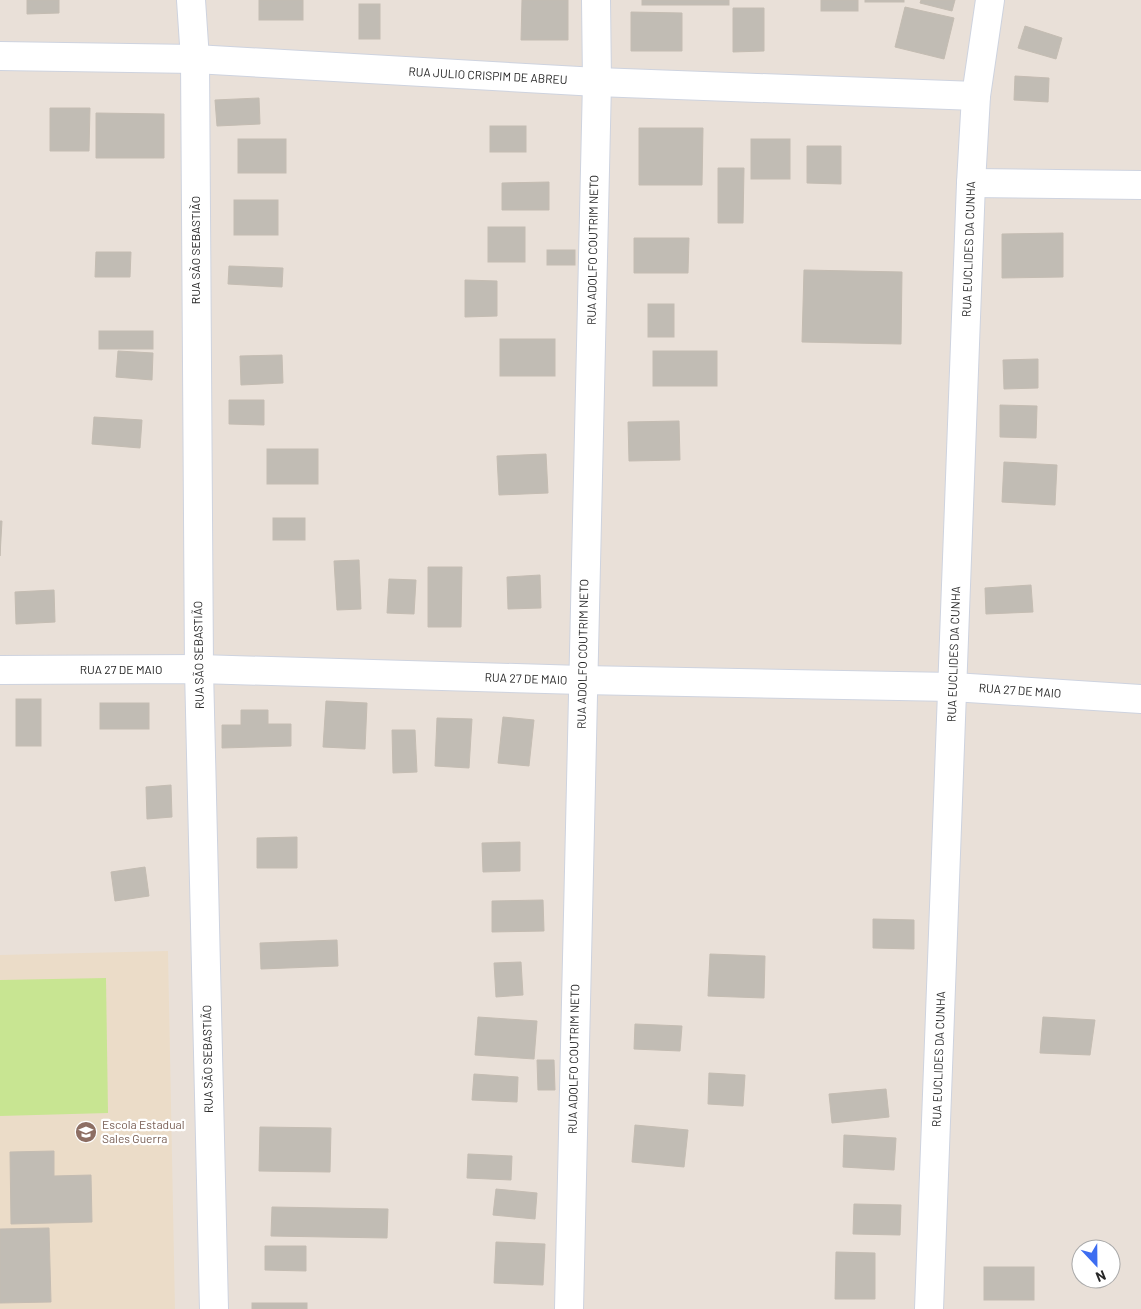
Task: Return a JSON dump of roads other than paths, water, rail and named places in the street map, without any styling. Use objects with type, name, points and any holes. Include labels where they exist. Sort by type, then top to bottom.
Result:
[{"type":"street","name":"RUA SÃO SEBASTIÃO","points":[[191,0],[194,59],[199,669],[214,1309]]},
{"type":"street","name":"RUA ADOLFO COUTRIM NETO","points":[[569,1309],[597,82],[596,0]]},
{"type":"street","name":"RUA EUCLIDES DA CUNHA","points":[[929,1309],[971,183],[976,96],[990,0]]},
{"type":"street","name":"RUA JULIO CRISPIM DE ABREU","points":[[0,56],[194,59],[597,82],[976,96]]},
{"type":"street","points":[[971,183],[1141,186]]},
{"type":"street","name":"RUA 27 DE MAIO","points":[[0,670],[199,669],[582,680],[953,687],[1141,699]]},
{"type":"place","name":"Escola Estadual Sales Guerra","points":[[86,1132]]}]
